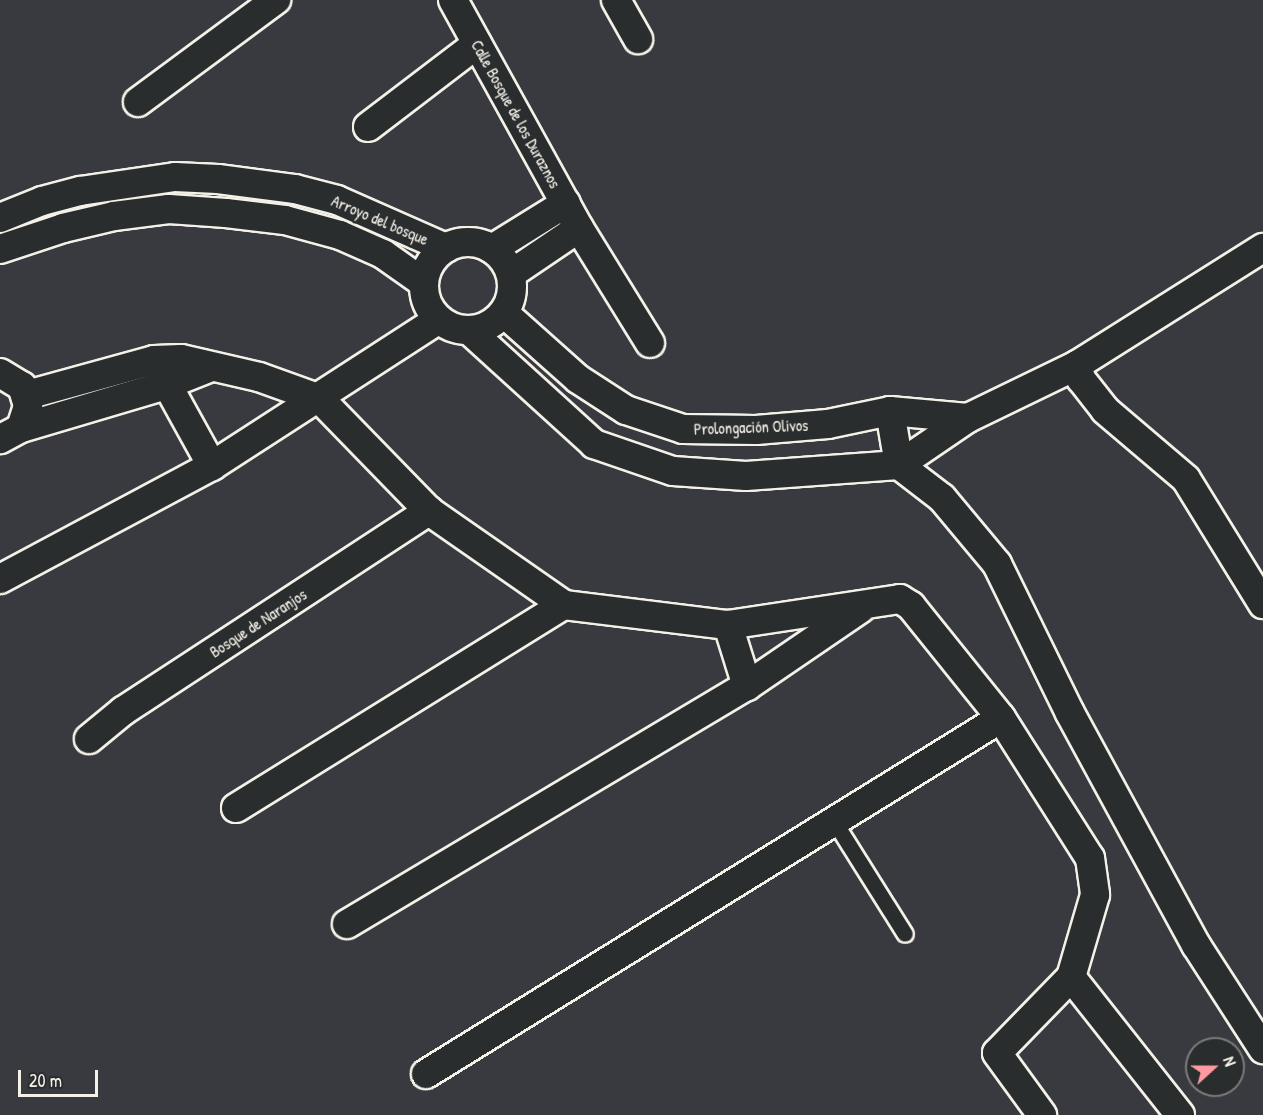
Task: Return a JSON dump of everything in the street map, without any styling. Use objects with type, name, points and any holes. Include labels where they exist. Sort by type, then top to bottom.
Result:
[{"type":"street","points":[[138,102],[276,0]]},
{"type":"street","name":"Calle Bosque de los Duraznos","points":[[453,0],[579,228],[650,343]]},
{"type":"street","points":[[616,0],[638,39]]},
{"type":"street","points":[[368,127],[477,44]]},
{"type":"street","name":"Arroyo del bosque","points":[[0,218],[42,201],[80,191],[175,177],[218,179],[295,189],[338,200],[446,248],[461,242],[477,242],[492,249]]},
{"type":"street","points":[[470,331],[489,326],[504,313],[512,288],[511,274],[492,249],[566,203]]},
{"type":"street","name":"Arroyo del bosque","points":[[0,249],[63,228],[114,216],[169,210],[225,213],[285,220],[339,235],[383,254],[424,283]]},
{"type":"street","points":[[511,274],[579,228]]},
{"type":"street","points":[[446,248],[431,263],[424,283],[425,296],[438,320],[470,331],[594,444],[673,471],[746,476],[899,465],[968,418],[1077,365],[1263,248]]},
{"type":"street","name":"Prolongación Olivos","points":[[504,313],[597,392],[626,410],[683,429],[756,430],[816,425],[890,411],[968,418]]},
{"type":"street","points":[[0,579],[212,466],[320,399],[438,320]]},
{"type":"street","points":[[10,433],[160,372],[182,359],[259,377],[320,399],[429,512],[564,605],[728,625],[900,599],[911,606],[1001,718],[1090,858],[1095,895],[1071,977],[997,1053],[1042,1115]]},
{"type":"street","points":[[1077,365],[1081,379],[1105,410],[1186,479],[1263,604]]},
{"type":"street","points":[[27,395],[160,372]]},
{"type":"street","points":[[160,372],[212,466]]},
{"type":"street","points":[[0,373],[15,379],[27,395],[27,418],[10,433]]},
{"type":"street","points":[[890,411],[899,465],[942,498],[997,564],[1070,713],[1196,945],[1263,1049]]},
{"type":"street","name":"Bosque de Naranjos","points":[[89,739],[123,711],[429,512]]},
{"type":"street","points":[[236,808],[564,605]]},
{"type":"street","points":[[346,924],[747,686],[865,606]]},
{"type":"street","points":[[728,625],[747,686]]},
{"type":"street","points":[[426,1074],[1001,718]]},
{"type":"street","points":[[1071,977],[1180,1115]]},
{"type":"lane","points":[[834,821],[905,934]]}]
